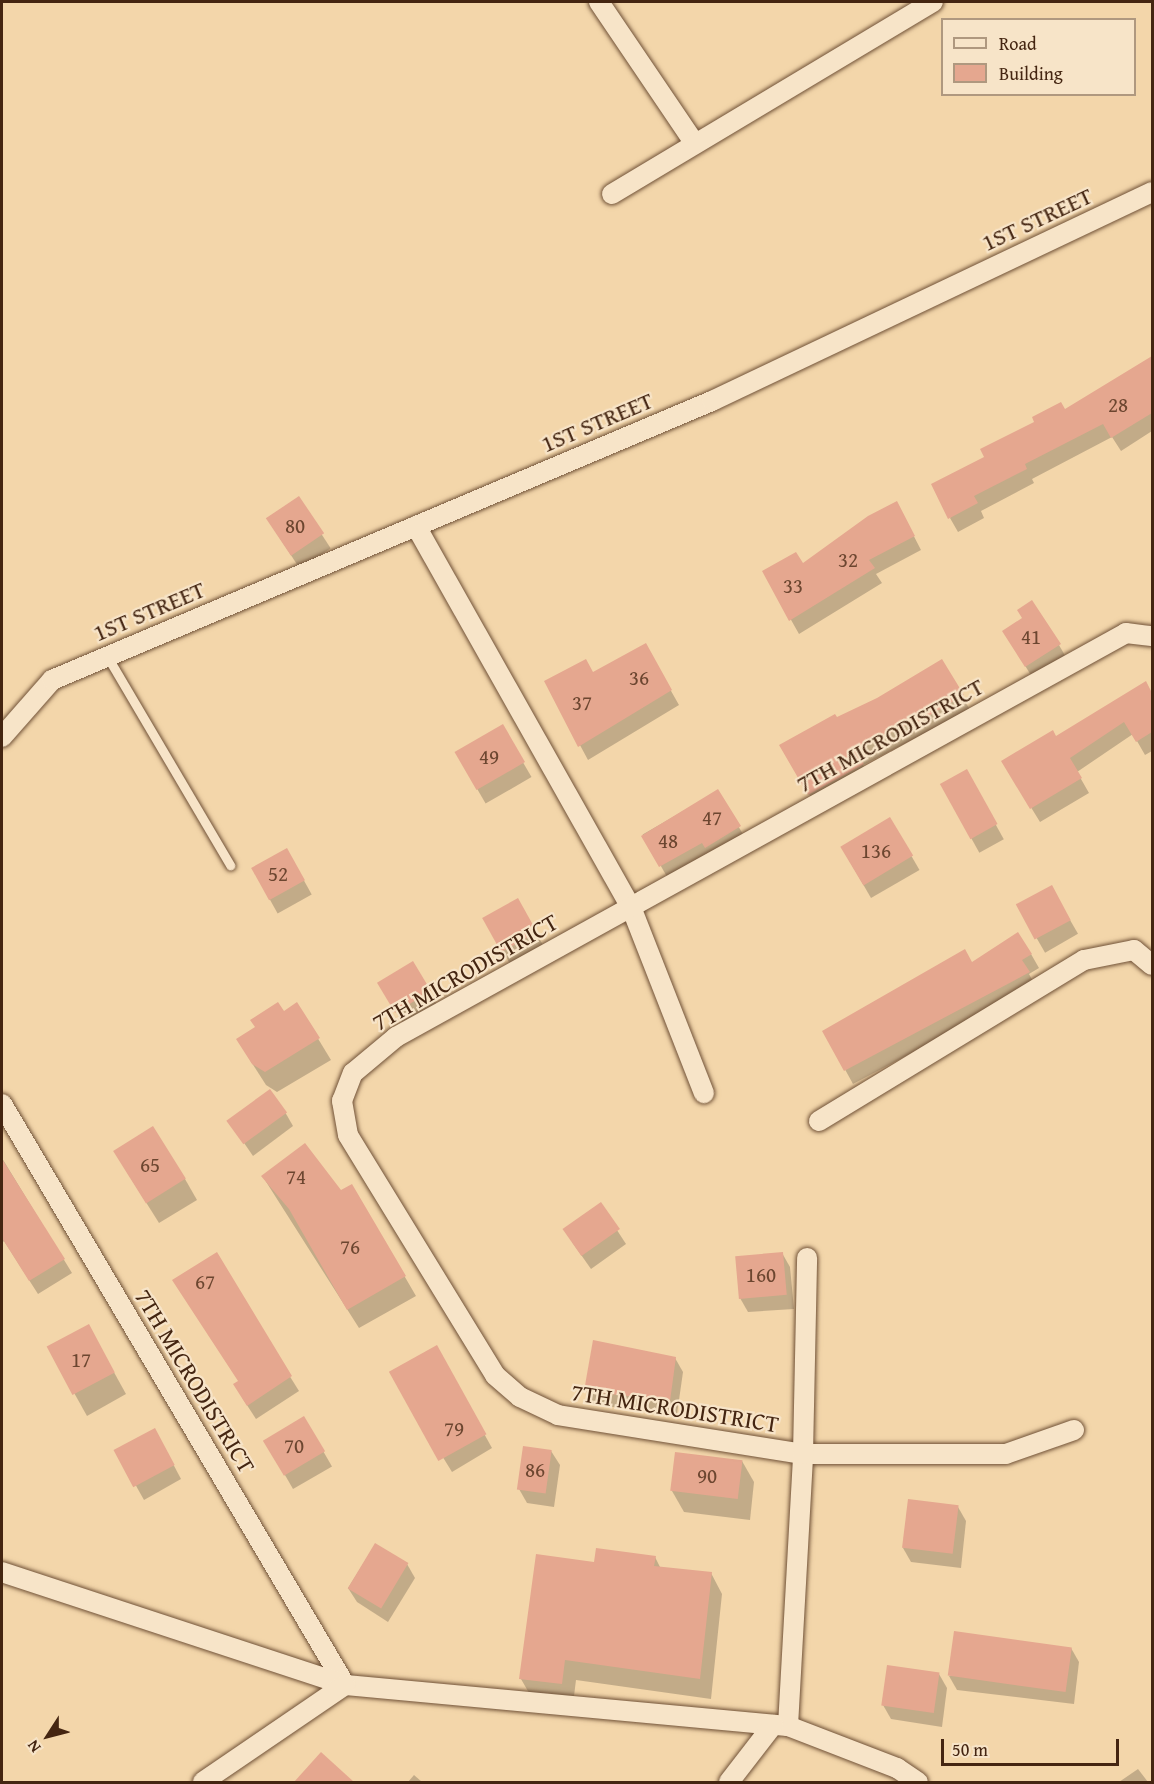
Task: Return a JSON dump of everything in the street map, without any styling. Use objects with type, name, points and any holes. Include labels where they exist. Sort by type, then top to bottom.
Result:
[{"type":"street","points":[[599,2],[695,144]]},
{"type":"street","points":[[612,194],[933,2]]},
{"type":"street","name":"1ST STREET","points":[[2,737],[52,680],[712,401],[1152,192]]},
{"type":"street","points":[[416,526],[631,907],[704,1093]]},
{"type":"street","name":"7TH MICRODISTRICT","points":[[1074,1430],[1006,1454],[804,1454],[558,1415],[520,1397],[495,1375],[348,1135],[342,1101],[353,1073],[396,1037],[1126,633],[1152,636]]},
{"type":"street","points":[[819,1121],[1084,960],[1134,950],[1152,965]]},
{"type":"street","name":"7TH MICRODISTRICT","points":[[2,1104],[345,1685]]},
{"type":"street","points":[[729,1782],[781,1726],[804,1454],[807,1258]]},
{"type":"street","points":[[2,1572],[345,1685],[781,1726],[897,1768],[918,1782]]},
{"type":"street","points":[[203,1782],[345,1685]]},
{"type":"lane","points":[[107,656],[230,865]]},
{"type":"building","points":[[1152,356],[1152,413],[1111,438],[1103,424],[1025,464],[1027,469],[974,496],[978,503],[948,519],[931,484],[984,457],[980,449],[1034,422],[1032,417],[1061,402],[1065,409]]},
{"type":"building","points":[[299,496],[324,533],[291,556],[266,518]]},
{"type":"building","points":[[897,501],[915,536],[869,560],[875,568],[789,621],[762,571],[796,552],[803,563],[868,516]]},
{"type":"building","points":[[1032,600],[1061,644],[1025,667],[1002,631],[1022,618],[1017,610]]},
{"type":"building","points":[[646,643],[672,690],[578,747],[544,681],[586,659],[593,672]]},
{"type":"building","points":[[942,659],[964,695],[913,725],[912,722],[856,750],[864,764],[808,795],[779,745],[835,714],[837,717],[877,698]]},
{"type":"building","points":[[1146,681],[1152,693],[1152,732],[1136,742],[1124,722],[1070,758],[1082,778],[1030,809],[1001,761],[1053,730],[1056,736]]},
{"type":"building","points":[[503,724],[525,762],[477,790],[455,752]]},
{"type":"building","points":[[967,769],[998,824],[970,839],[940,784]]},
{"type":"building","points":[[718,789],[741,826],[705,848],[702,843],[659,867],[641,836]]},
{"type":"building","points":[[890,817],[913,856],[863,885],[840,847]]},
{"type":"building","points":[[287,848],[305,880],[269,900],[251,868]]},
{"type":"building","points":[[1052,885],[1071,920],[1035,940],[1016,904]]},
{"type":"building","points":[[518,898],[537,932],[501,952],[482,918]]},
{"type":"building","points":[[1018,932],[1032,954],[1022,960],[1030,972],[844,1071],[822,1031],[965,949],[972,962]]},
{"type":"building","points":[[413,961],[431,991],[395,1013],[377,983]]},
{"type":"building","points":[[278,1002],[284,1011],[297,1002],[320,1038],[265,1072],[252,1064],[236,1039],[255,1027],[250,1020]]},
{"type":"building","points":[[270,1089],[287,1112],[243,1144],[226,1121]]},
{"type":"building","points":[[153,1126],[186,1179],[146,1203],[113,1151]]},
{"type":"building","points":[[305,1143],[341,1190],[352,1184],[406,1276],[347,1310],[289,1209],[261,1176]]},
{"type":"building","points":[[2,1159],[65,1259],[29,1281],[2,1238]]},
{"type":"building","points":[[601,1202],[620,1229],[581,1256],[562,1229]]},
{"type":"building","points":[[217,1252],[292,1376],[247,1406],[233,1384],[238,1381],[172,1280]]},
{"type":"building","points":[[783,1252],[787,1295],[739,1299],[735,1256]]},
{"type":"building","points":[[89,1324],[115,1373],[72,1395],[47,1347]]},
{"type":"building","points":[[593,1340],[676,1357],[670,1401],[584,1391]]},
{"type":"building","points":[[437,1345],[486,1434],[438,1461],[389,1372]]},
{"type":"building","points":[[304,1416],[325,1451],[284,1476],[263,1441]]},
{"type":"building","points":[[155,1428],[175,1465],[133,1487],[114,1450]]},
{"type":"building","points":[[523,1446],[552,1450],[546,1494],[517,1490]]},
{"type":"building","points":[[675,1452],[742,1460],[738,1499],[670,1491]]},
{"type":"building","points":[[908,1499],[959,1505],[953,1554],[902,1548]]},
{"type":"building","points":[[375,1543],[408,1563],[381,1609],[348,1588]]},
{"type":"building","points":[[596,1548],[656,1556],[654,1566],[712,1572],[700,1679],[565,1660],[562,1684],[519,1679],[536,1554],[594,1562]]},
{"type":"building","points":[[954,1631],[1072,1648],[1066,1692],[948,1676]]},
{"type":"building","points":[[887,1665],[939,1672],[934,1713],[881,1706]]},
{"type":"building","points":[[321,1752],[354,1782],[294,1782]]}]
